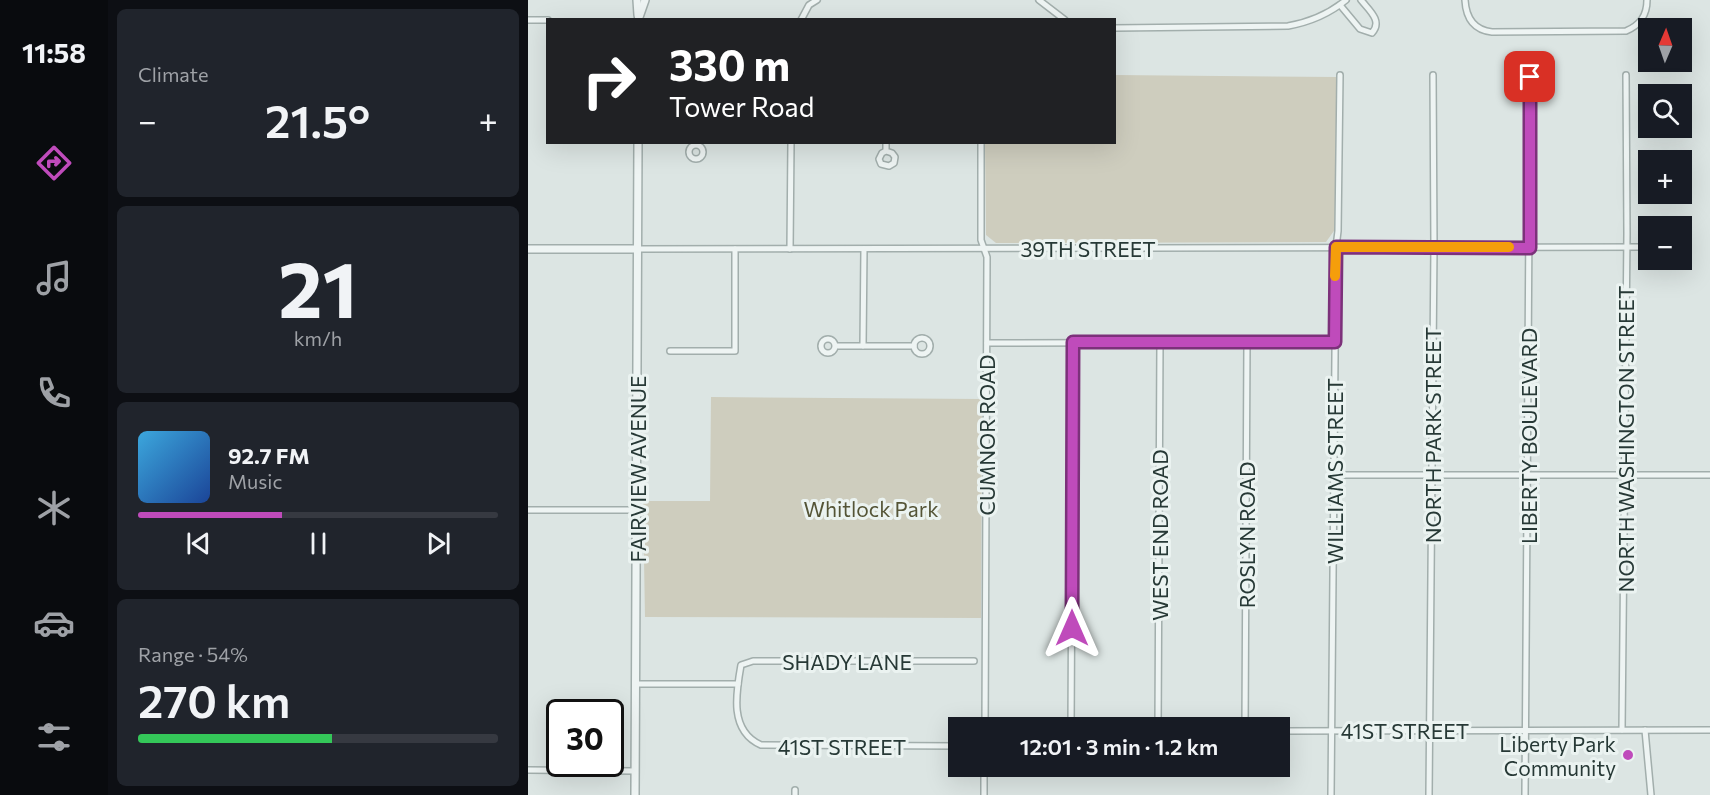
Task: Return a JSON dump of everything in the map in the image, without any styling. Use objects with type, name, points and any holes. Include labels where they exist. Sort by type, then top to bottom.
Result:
[{"type":"street","points":[[637,0],[638,18]]},
{"type":"street","points":[[639,18],[645,0]]},
{"type":"street","points":[[802,18],[807,2],[817,0]]},
{"type":"street","points":[[1039,0],[1062,18]]},
{"type":"street","points":[[1116,28],[1288,27],[1313,20],[1346,0]]},
{"type":"street","points":[[1340,5],[1360,29],[1372,33],[1377,25],[1376,18],[1361,0]]},
{"type":"street","points":[[1465,0],[1466,11],[1473,24],[1481,30],[1492,32],[1626,31],[1639,25],[1646,12],[1647,0]]},
{"type":"street","points":[[528,20],[546,20]]},
{"type":"street","name":"WILLIAMS STREET","points":[[1331,795],[1336,247],[1340,75]]},
{"type":"street","name":"NORTH PARK STREET","points":[[1429,795],[1434,247],[1433,75]]},
{"type":"street","name":"NORTH WASHINGTON STREET","points":[[1622,730],[1626,75]]},
{"type":"street","name":"LIBERTY BOULEVARD","points":[[1525,795],[1530,77]]},
{"type":"street","name":"FAIRVIEW AVENUE","points":[[635,795],[638,144]]},
{"type":"street","points":[[790,144],[790,249]]},
{"type":"street","points":[[886,144],[886,151]]},
{"type":"street","name":"CUMNOR ROAD","points":[[981,144],[981,240],[987,256],[985,717]]},
{"type":"street","name":"39TH STREET","points":[[528,249],[1638,247]]},
{"type":"street","points":[[670,351],[735,351],[735,249]]},
{"type":"street","points":[[863,346],[864,249]]},
{"type":"street","points":[[1071,717],[1073,342]]},
{"type":"street","name":"WEST END ROAD","points":[[1158,717],[1160,342]]},
{"type":"street","name":"ROSLYN ROAD","points":[[1245,717],[1247,342]]},
{"type":"street","points":[[987,343],[1335,342]]},
{"type":"street","points":[[836,346],[914,346]]},
{"type":"street","points":[[1334,475],[1710,475]]},
{"type":"street","points":[[528,510],[637,510]]},
{"type":"street","name":"SHADY LANE","points":[[738,684],[741,665],[753,661],[974,661]]},
{"type":"street","points":[[636,684],[738,684]]},
{"type":"street","name":"41ST STREET","points":[[738,684],[740,724],[747,737],[761,745],[948,746]]},
{"type":"street","points":[[1645,730],[1651,795]]},
{"type":"street","name":"41ST STREET","points":[[1290,731],[1710,730]]},
{"type":"street","points":[[528,770],[635,771]]},
{"type":"street","points":[[984,777],[984,795]]},
{"type":"green space","points":[[1116,75],[1337,77],[1336,228],[1326,242],[996,243],[986,235],[985,144],[1116,144]]},
{"type":"green space","name":"Whitlock Park","points":[[711,397],[982,399],[981,618],[645,617],[643,501],[710,501]]},
{"type":"slow traffic","points":[[1335,276],[1336,247],[1509,247]]},
{"type":"place","name":"Liberty Park Community","points":[[1628,755]]},
{"type":"route","points":[[1072,628],[1073,342],[1335,342],[1336,247],[1530,248],[1530,77]]}]
